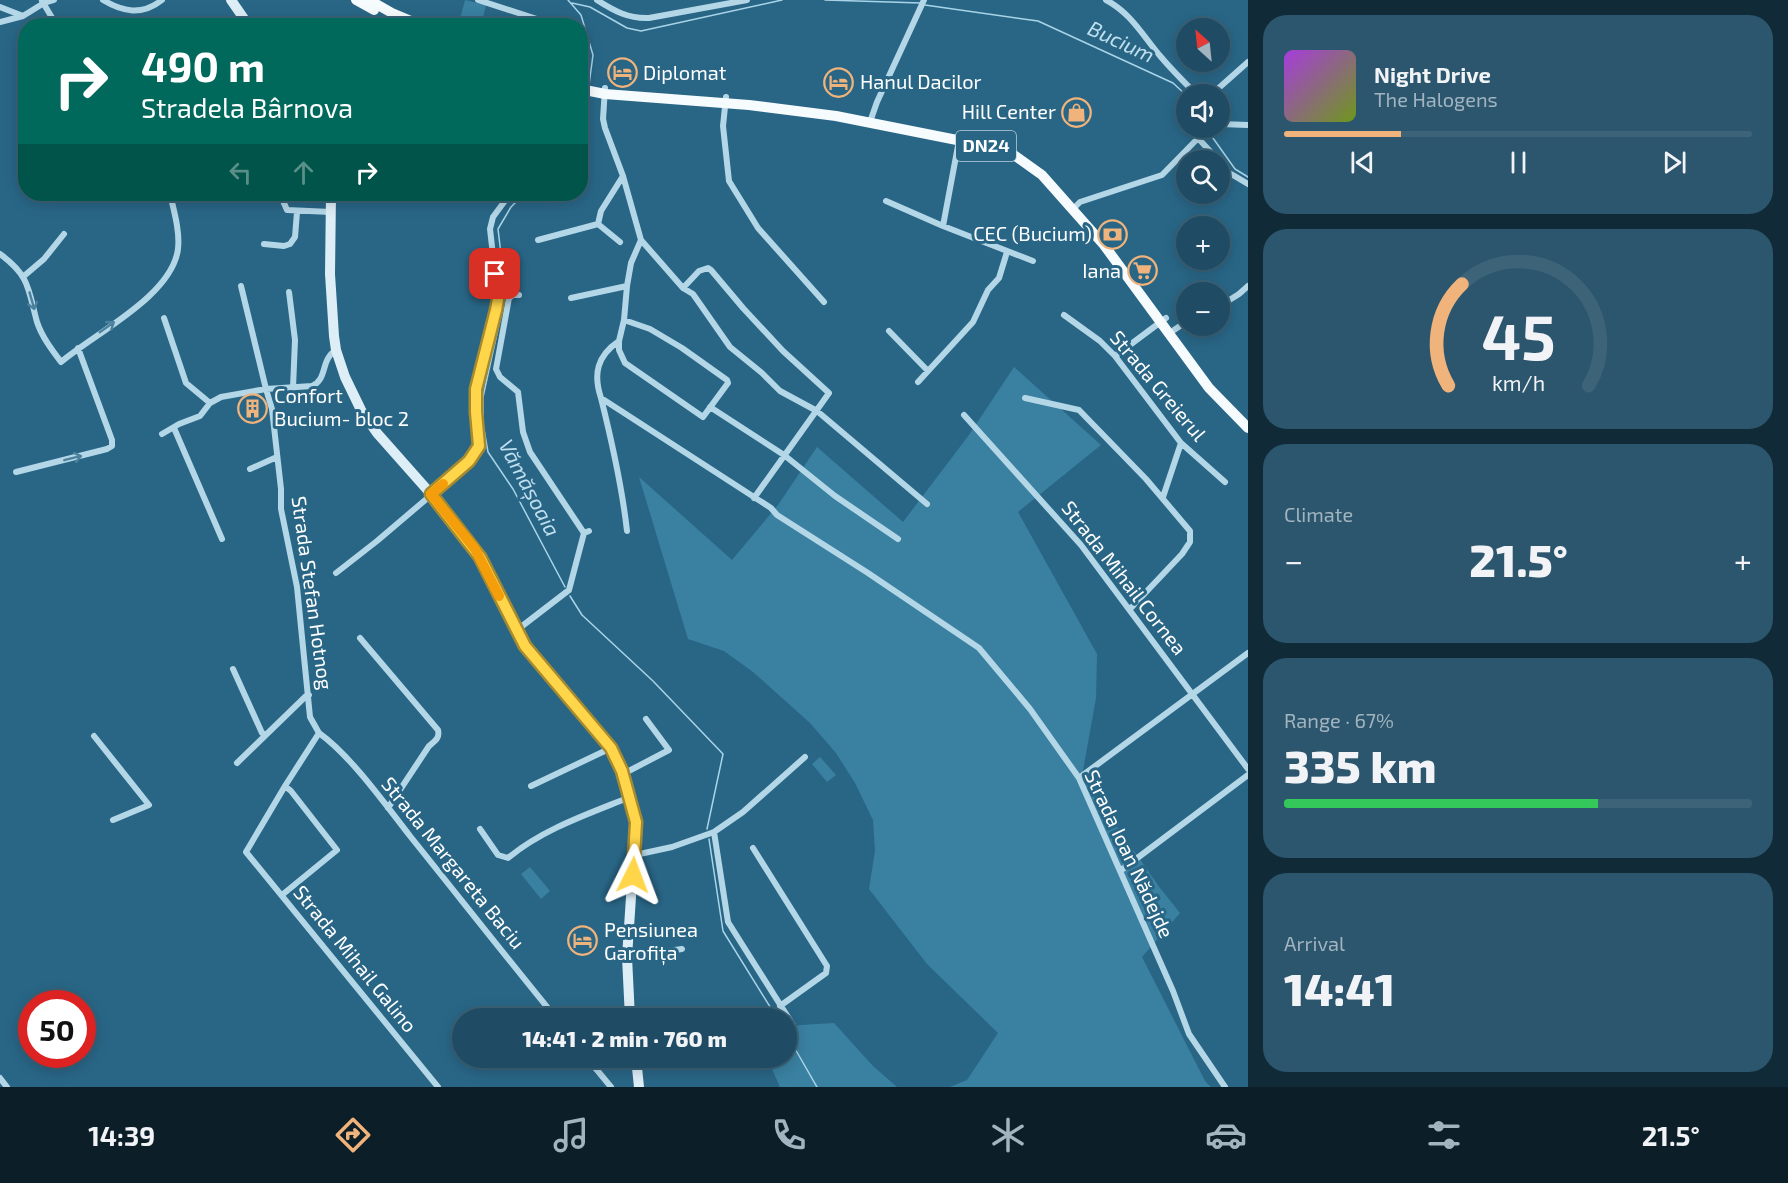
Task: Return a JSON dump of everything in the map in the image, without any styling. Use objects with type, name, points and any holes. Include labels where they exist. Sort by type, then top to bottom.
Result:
[{"type":"main road","points":[[231,0],[243,18]]},
{"type":"main road","points":[[356,0],[381,18]]},
{"type":"main road","points":[[369,0],[404,18]]},
{"type":"main road","name":"DN24","points":[[588,88],[602,91],[802,105],[959,138],[1002,144],[1031,158],[1055,179],[1075,207],[1108,241],[1209,388],[1248,428]]},
{"type":"main road","points":[[331,201],[330,274],[336,350],[345,377],[361,411],[377,433],[431,494],[480,557],[525,646],[611,748],[623,774],[636,822],[627,957],[630,1008]]},
{"type":"main road","name":"DN24","points":[[1163,319],[1214,383],[1248,418]]},
{"type":"main road","points":[[637,1068],[639,1087]]},
{"type":"street","points":[[0,22],[23,16],[43,1],[54,0]]},
{"type":"street","points":[[103,0],[121,10],[131,11],[149,8],[162,0]]},
{"type":"street","points":[[478,0],[534,18]]},
{"type":"street","points":[[597,0],[623,15],[634,18],[649,18],[726,2],[747,0]]},
{"type":"street","points":[[691,0],[693,9]]},
{"type":"street","points":[[871,119],[924,0]]},
{"type":"street","points":[[1106,0],[1119,7],[1130,17],[1187,84]]},
{"type":"street","points":[[43,1],[53,18]]},
{"type":"street","points":[[0,7],[23,16]]},
{"type":"street","points":[[1223,84],[1248,62]]},
{"type":"street","points":[[602,91],[604,128],[623,176],[640,240],[683,288],[693,294],[730,347],[780,391],[816,411],[927,504]]},
{"type":"street","points":[[725,100],[724,147],[729,181],[758,228],[824,302]]},
{"type":"street","points":[[1230,124],[1248,125]]},
{"type":"street","points":[[943,226],[959,138]]},
{"type":"street","points":[[1075,207],[1080,202],[1162,175],[1196,138]]},
{"type":"street","points":[[1198,138],[1208,150]]},
{"type":"street","points":[[1230,173],[1248,184]]},
{"type":"street","points":[[598,224],[601,211],[623,176]]},
{"type":"street","points":[[0,254],[24,276],[38,323],[49,346],[61,362],[138,305],[158,287],[171,270],[176,260],[178,246],[177,226],[172,201]]},
{"type":"street","points":[[283,201],[287,210],[331,213]]},
{"type":"street","points":[[336,573],[377,542],[469,461],[479,446],[476,389],[498,299],[489,229],[493,217],[505,201]]},
{"type":"street","points":[[886,201],[1033,261]]},
{"type":"street","points":[[264,244],[284,246],[290,244],[295,237],[297,212]]},
{"type":"street","points":[[538,240],[598,224]]},
{"type":"street","points":[[598,224],[620,242]]},
{"type":"street","points":[[24,276],[44,259],[64,234]]},
{"type":"street","points":[[624,320],[650,329],[724,377],[728,383],[703,417],[625,363],[619,350],[618,341],[624,320],[627,286],[640,240]]},
{"type":"street","points":[[918,382],[973,322],[988,290],[999,279],[1007,252]]},
{"type":"street","points":[[683,288],[699,271],[708,268],[711,270],[783,351],[829,393],[754,498]]},
{"type":"street","name":"Strada Stefan Hotnog","points":[[241,286],[272,409],[281,509],[297,587],[310,717],[319,733]]},
{"type":"street","points":[[571,297],[627,286]]},
{"type":"street","points":[[1230,300],[1248,286]]},
{"type":"street","points":[[289,292],[295,340],[292,387]]},
{"type":"street","points":[[516,631],[569,590],[586,532],[530,452],[523,432],[518,392],[500,377],[496,369],[509,298],[519,295]]},
{"type":"street","name":"Strada Greierul","points":[[1064,315],[1100,341],[1181,443],[1225,482]]},
{"type":"street","points":[[165,318],[186,382],[210,403]]},
{"type":"street","points":[[1114,356],[1163,319]]},
{"type":"street","points":[[890,331],[928,371]]},
{"type":"street","points":[[618,341],[603,354],[596,369],[598,388],[614,447],[623,494],[627,531]]},
{"type":"street","points":[[16,472],[112,446],[112,440],[78,348]]},
{"type":"street","points":[[162,434],[200,416],[210,403],[221,397],[266,389],[317,384],[321,380],[327,358],[336,350]]},
{"type":"street","name":"Strada Ioan Nădejde","points":[[601,398],[771,508],[777,515],[979,648],[1030,709],[1079,778],[1190,1034],[1225,1087]]},
{"type":"street","points":[[1025,398],[1079,410],[1187,525],[1192,537],[1182,554],[1130,609]]},
{"type":"street","points":[[710,407],[784,455],[836,496],[898,538]]},
{"type":"street","name":"Strada Mihail Cornea","points":[[964,415],[1081,544],[1248,769]]},
{"type":"street","points":[[174,428],[222,539]]},
{"type":"street","points":[[1163,497],[1181,443]]},
{"type":"street","points":[[250,469],[277,457]]},
{"type":"street","points":[[360,638],[439,734],[438,739],[429,746],[388,808]]},
{"type":"street","points":[[1079,778],[1248,653]]},
{"type":"street","points":[[233,669],[262,733],[266,735]]},
{"type":"street","points":[[237,763],[309,695]]},
{"type":"street","points":[[623,774],[669,750],[646,719]]},
{"type":"street","points":[[282,895],[337,850],[285,786],[319,733]]},
{"type":"street","name":"Strada Margareta Baciu","points":[[319,733],[342,753],[388,808],[548,1008]]},
{"type":"street","points":[[94,736],[149,805],[113,820]]},
{"type":"street","points":[[531,786],[611,748]]},
{"type":"street","points":[[635,855],[672,847],[714,832],[742,812],[806,757]]},
{"type":"street","points":[[1120,871],[1248,775]]},
{"type":"street","name":"Strada Mihail Galino","points":[[285,786],[246,852],[438,1087]]},
{"type":"street","points":[[480,829],[498,855],[508,858],[525,844],[562,825],[631,797]]},
{"type":"street","points":[[714,832],[728,922],[780,1006],[826,973],[827,966],[753,848]]},
{"type":"street","points":[[627,957],[682,949]]},
{"type":"street","points":[[595,1068],[611,1087]]},
{"type":"street","points":[[0,1078],[7,1087]]},
{"type":"shaded area","points":[[465,0],[486,5],[483,18],[460,18]]},
{"type":"shaded area","points":[[1014,367],[1101,445],[1018,512],[1097,654],[1096,698],[1082,776],[1180,913],[1142,957],[1205,1081],[1211,1087],[950,1087],[967,1080],[998,1033],[927,964],[869,889],[875,851],[873,820],[855,783],[836,753],[810,723],[753,672],[724,651],[688,639],[639,477],[732,560],[778,505],[817,447],[903,522],[969,435]]},
{"type":"shaded area","points":[[820,757],[836,775],[827,782],[812,764]]},
{"type":"shaded area","points":[[530,867],[550,891],[541,899],[521,874]]},
{"type":"shaded area","points":[[834,1023],[873,1066],[897,1087],[780,1087],[771,1068],[797,1068],[797,1025]]},
{"type":"waterway","name":"Vămășoaia","points":[[568,0],[582,18]]},
{"type":"waterway","name":"Bucium","points":[[572,3],[590,7],[627,28],[641,31],[782,0]]},
{"type":"waterway","name":"Bucium","points":[[825,0],[921,3]]},
{"type":"waterway","name":"Bucium","points":[[925,5],[1038,21],[1176,86]]},
{"type":"waterway","name":"Vămășoaia","points":[[588,38],[593,55],[589,85]]},
{"type":"waterway","name":"Bucium","points":[[1213,138],[1235,169],[1248,177]]},
{"type":"waterway","name":"Vămășoaia","points":[[517,201],[498,229],[503,271],[503,306],[483,397],[483,424],[488,452],[513,489],[565,587]]},
{"type":"waterway","name":"Vămășoaia","points":[[570,596],[582,615],[653,681],[723,754],[707,829]]},
{"type":"waterway","name":"Vămășoaia","points":[[709,839],[723,931],[771,1008]]},
{"type":"waterway","name":"Vămășoaia","points":[[797,1052],[817,1087]]},
{"type":"slow traffic","points":[[443,484],[431,494],[475,549],[499,596]]},
{"type":"place","name":"Diplomat","points":[[622,73]]},
{"type":"place","name":"Hanul Dacilor","points":[[839,82]]},
{"type":"place","name":"Hill Center","points":[[1077,112]]},
{"type":"place","name":"CEC (Bucium)","points":[[1113,234]]},
{"type":"place","name":"Iana","points":[[1142,271]]},
{"type":"place","name":"Confort Bucium- bloc 2","points":[[253,408]]},
{"type":"place","name":"Pensiunea Garofița","points":[[583,941]]},
{"type":"route","points":[[495,274],[498,299],[476,389],[479,446],[477,452],[457,473],[431,494],[480,557],[525,646],[611,748],[631,797],[636,822],[633,875]]}]
